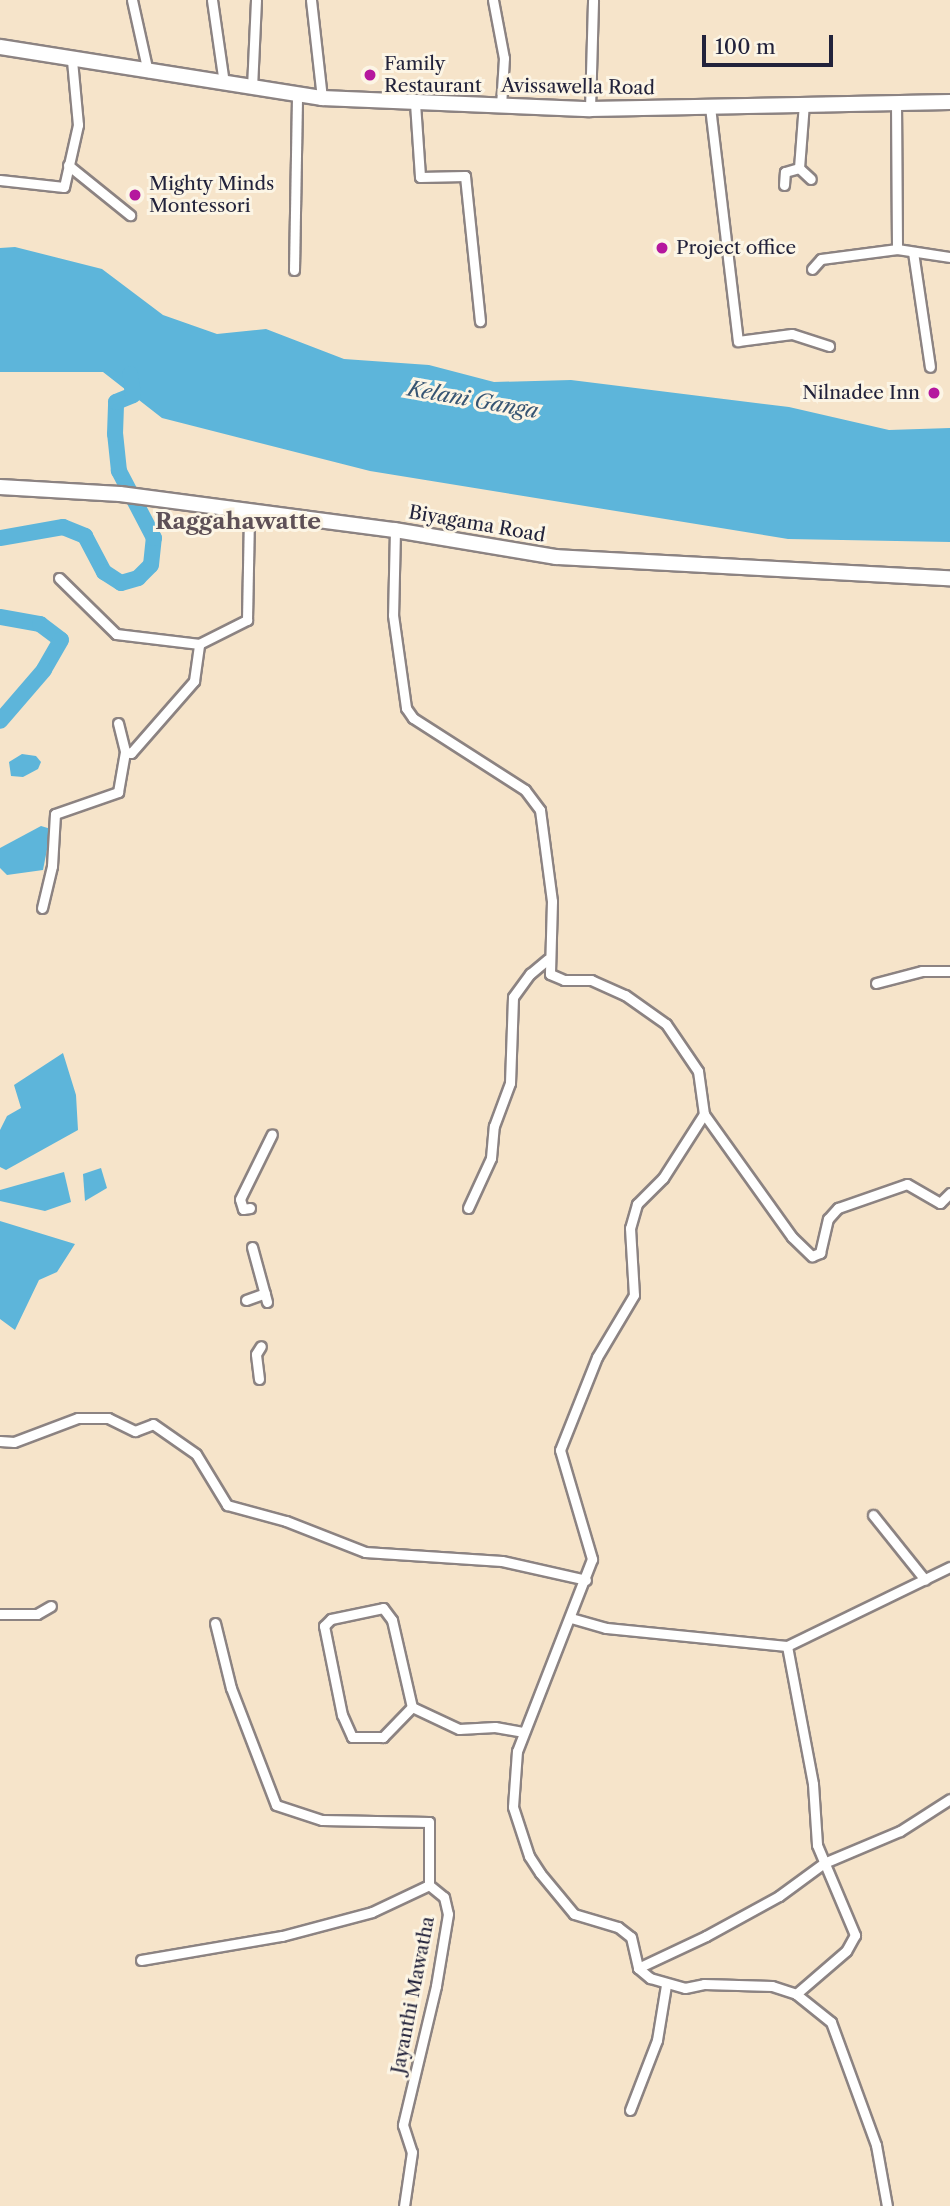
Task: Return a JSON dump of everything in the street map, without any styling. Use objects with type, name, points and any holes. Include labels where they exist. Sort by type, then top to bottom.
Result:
[{"type":"main road","name":"Avissawella Road","points":[[0,47],[323,98],[590,109],[950,102]]},
{"type":"main road","name":"Biyagama Road","points":[[0,487],[120,494],[395,530],[556,557],[950,578]]},
{"type":"street","points":[[132,0],[149,72]]},
{"type":"street","points":[[212,0],[224,83]]},
{"type":"street","points":[[253,88],[257,0]]},
{"type":"street","points":[[311,0],[323,98]]},
{"type":"street","points":[[493,0],[504,58],[501,106]]},
{"type":"street","points":[[590,109],[593,0]]},
{"type":"street","points":[[0,180],[64,187],[78,125],[72,60]]},
{"type":"street","points":[[294,270],[297,94]]},
{"type":"street","points":[[896,102],[897,249]]},
{"type":"street","points":[[415,103],[420,177],[465,176],[480,321]]},
{"type":"street","points":[[799,168],[803,103]]},
{"type":"street","points":[[710,107],[738,341],[792,334],[829,346]]},
{"type":"street","points":[[68,164],[130,215]]},
{"type":"street","points":[[799,168],[811,179]]},
{"type":"street","points":[[784,185],[785,172],[799,168]]},
{"type":"street","points":[[812,269],[821,259],[897,249],[950,257]]},
{"type":"street","points":[[913,252],[930,367]]},
{"type":"street","points":[[59,578],[116,634],[199,643],[247,620],[249,513]]},
{"type":"street","points":[[395,530],[393,615],[406,708],[413,718],[525,790],[540,810],[552,901],[548,959],[550,974],[564,980],[591,980],[625,995],[666,1024],[698,1071],[704,1114],[792,1237],[812,1256],[820,1253],[828,1219],[838,1208],[907,1184],[940,1203],[950,1193]]},
{"type":"street","points":[[125,752],[134,751],[194,681],[199,643]]},
{"type":"street","points":[[42,908],[52,866],[55,814],[118,792],[125,752],[118,723]]},
{"type":"street","points":[[468,1208],[491,1158],[494,1126],[510,1083],[513,997],[548,959]]},
{"type":"street","points":[[876,984],[922,971],[950,971]]},
{"type":"street","points":[[704,1114],[663,1178],[638,1204],[630,1228],[634,1294],[597,1357],[561,1450],[592,1559],[571,1618],[523,1732],[517,1751],[513,1807],[529,1856],[574,1914],[618,1927],[631,1937],[638,1968],[666,1985],[741,1984],[796,1994],[831,2022],[848,2059],[879,2156],[887,2206]]},
{"type":"street","points":[[250,1208],[243,1209],[240,1199],[272,1134]]},
{"type":"street","points":[[246,1300],[266,1298],[252,1247]]},
{"type":"street","points":[[259,1379],[256,1354],[261,1346]]},
{"type":"street","points":[[0,1441],[14,1442],[78,1418],[108,1418],[135,1431],[153,1424],[196,1454],[228,1505],[286,1521],[365,1552],[488,1559],[586,1580]]},
{"type":"street","points":[[873,1514],[925,1580]]},
{"type":"street","points":[[571,1618],[606,1628],[786,1646],[950,1567]]},
{"type":"street","points":[[0,1614],[37,1614],[51,1606]]},
{"type":"street","points":[[386,1609],[412,1707],[383,1737],[349,1736],[331,1668],[326,1622],[386,1609]]},
{"type":"street","points":[[215,1623],[231,1688],[276,1805],[323,1820],[429,1822],[429,1885]]},
{"type":"street","points":[[786,1646],[812,1774],[817,1845],[849,1916],[854,1942],[796,1994]]},
{"type":"street","points":[[412,1707],[459,1729],[495,1727],[523,1732]]},
{"type":"street","points":[[638,1968],[779,1896],[824,1863],[900,1831],[950,1799]]},
{"type":"street","name":"Jayanthi Mawatha","points":[[141,1960],[282,1936],[372,1912],[429,1885],[444,1897],[448,1914],[402,2125],[412,2152],[404,2206]]},
{"type":"street","points":[[630,2110],[657,2040],[666,1985]]},
{"type":"water","name":"Kelani Ganga","points":[[15,247],[102,269],[163,315],[217,334],[266,329],[344,359],[429,365],[494,382],[571,380],[789,407],[889,430],[950,428],[950,542],[788,539],[370,471],[162,418],[103,372],[0,372],[0,248]]},
{"type":"water","points":[[22,754],[36,756],[41,762],[38,769],[23,777],[11,776],[9,762]]},
{"type":"water","points":[[41,826],[51,829],[43,870],[7,875],[0,868],[0,848]]},
{"type":"water","points":[[63,1053],[76,1095],[78,1130],[6,1170],[0,1167],[0,1130],[7,1116],[21,1108],[14,1085]]},
{"type":"water","points":[[101,1168],[107,1188],[85,1201],[83,1174]]},
{"type":"water","points":[[64,1172],[71,1202],[45,1211],[0,1201],[0,1190]]},
{"type":"water","points":[[0,1221],[75,1244],[57,1272],[39,1280],[15,1330],[0,1319]]},
{"type":"waterway","points":[[0,538],[63,527],[85,536],[104,572],[121,583],[138,578],[151,565],[154,538],[119,471],[115,434],[116,402],[133,395],[130,374]]},
{"type":"waterway","points":[[0,617],[40,624],[61,640],[44,670],[0,721]]},
{"type":"place","name":"Family Restaurant","points":[[370,75]]},
{"type":"place","name":"Mighty Minds Montessori","points":[[135,195]]},
{"type":"place","name":"Project office","points":[[662,248]]},
{"type":"place","name":"Nilnadee Inn","points":[[934,393]]},
{"type":"district","name":"Raggahawatte","points":[[238,521]]}]
